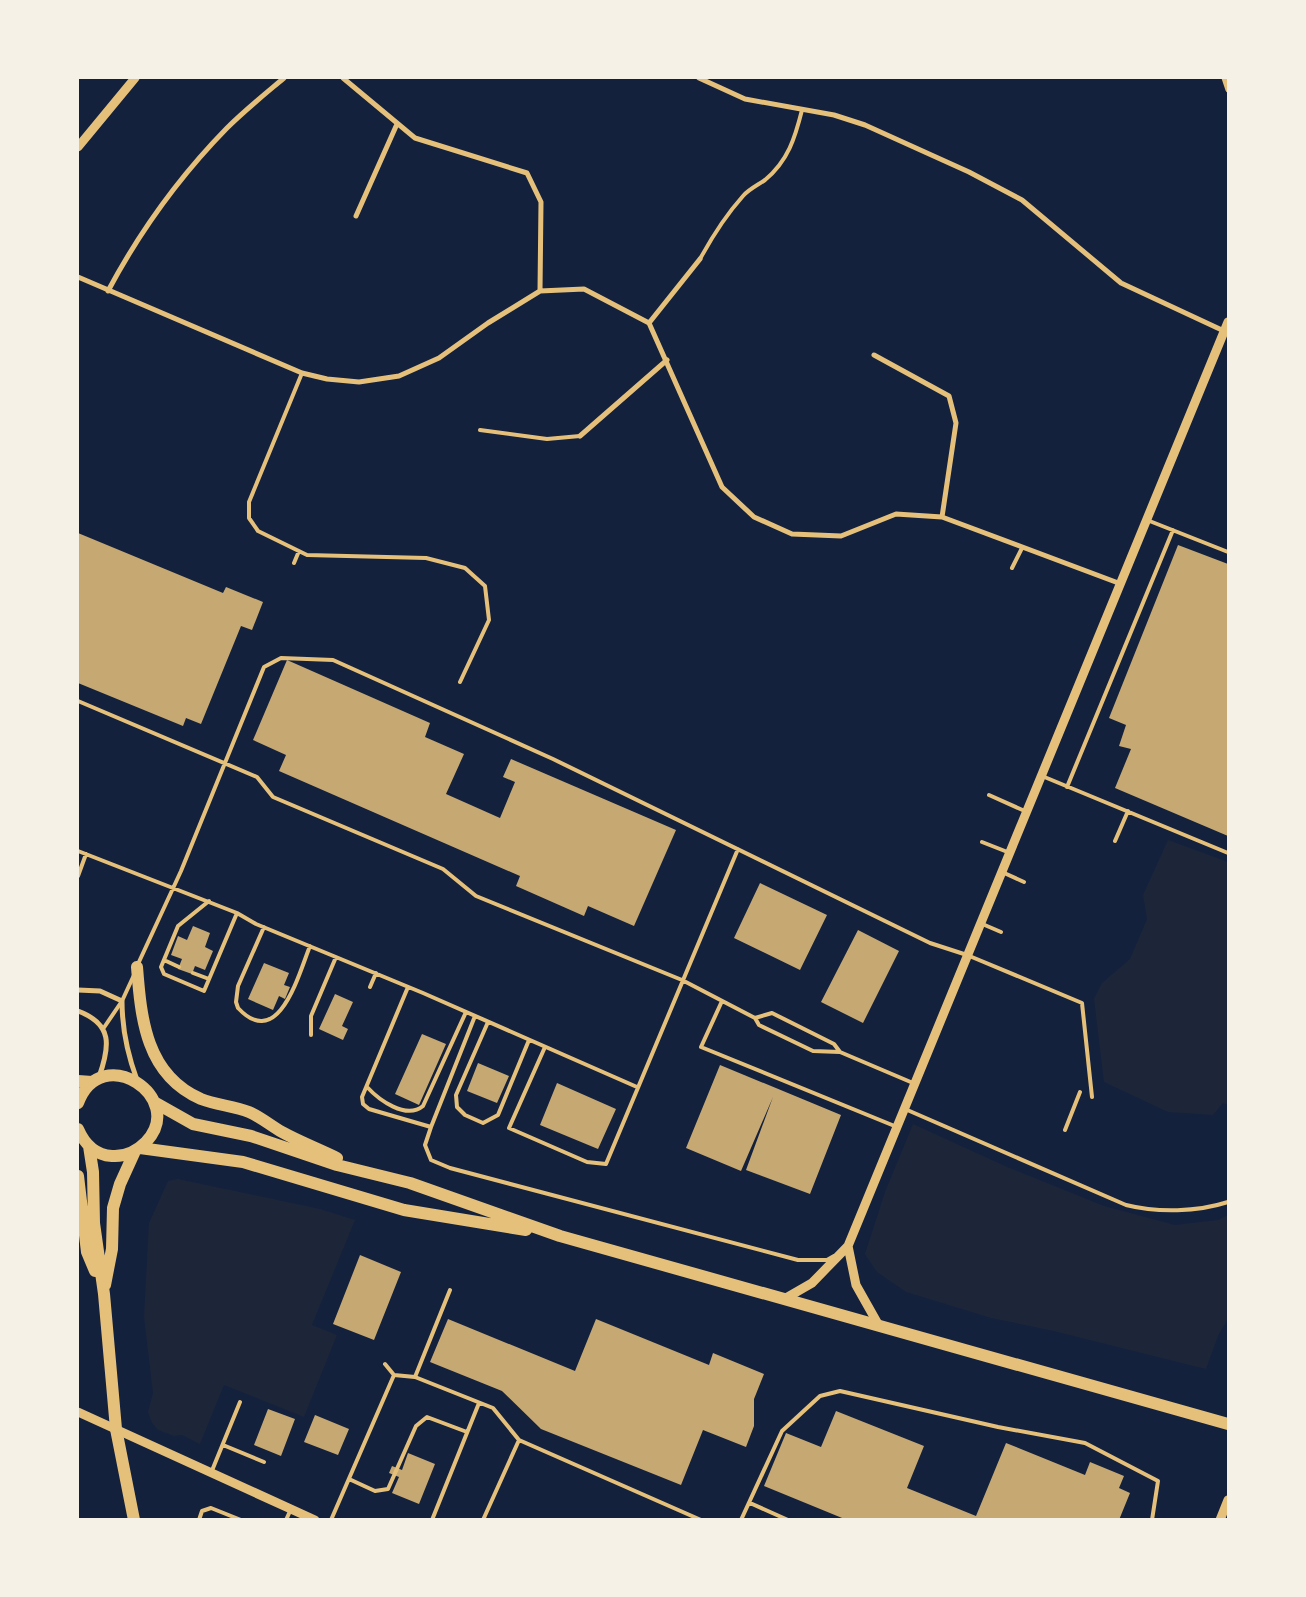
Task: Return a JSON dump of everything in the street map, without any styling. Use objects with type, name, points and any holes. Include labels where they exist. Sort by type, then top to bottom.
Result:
[{"type":"main road","points":[[137,966],[142,1016],[148,1042],[159,1064],[179,1086],[202,1100],[250,1113],[282,1132],[361,1171]]},
{"type":"main road","points":[[78,1081],[95,1080],[111,1075],[137,1080],[144,1086],[154,1102],[156,1114],[155,1127],[149,1139],[137,1150],[123,1156],[99,1153],[89,1146],[78,1129]]},
{"type":"main road","points":[[78,1103],[85,1089],[95,1080]]},
{"type":"main road","points":[[154,1102],[193,1124],[251,1136],[361,1171],[410,1183],[560,1236],[786,1298],[1228,1424]]},
{"type":"main road","points":[[89,1146],[93,1172],[94,1223],[104,1294],[116,1428],[134,1520]]},
{"type":"main road","points":[[137,1150],[243,1162],[404,1210],[560,1236]]},
{"type":"main road","points":[[104,1294],[112,1249],[113,1208],[120,1184],[137,1150]]},
{"type":"main road","points":[[78,1176],[87,1252],[104,1294]]},
{"type":"street","points":[[78,147],[135,78]]},
{"type":"street","points":[[108,291],[132,246],[167,196],[227,128],[284,78]]},
{"type":"street","points":[[343,78],[415,138],[527,173],[541,202],[540,291]]},
{"type":"street","points":[[699,78],[745,99],[834,114],[865,125],[969,172],[1022,200],[1121,283],[1224,331]]},
{"type":"street","points":[[1224,78],[1228,90]]},
{"type":"street","points":[[356,216],[397,124]]},
{"type":"street","points":[[649,323],[700,259]]},
{"type":"street","points":[[78,277],[302,373],[327,379],[359,382],[399,376],[439,358],[488,323],[540,291],[584,289],[649,323],[722,487],[754,517],[792,534],[841,536],[896,514],[942,517],[1121,584]]},
{"type":"street","points":[[786,1298],[817,1278],[848,1246],[1228,322]]},
{"type":"street","points":[[874,355],[949,396],[956,423],[942,517]]},
{"type":"street","points":[[580,436],[667,360]]},
{"type":"street","points":[[78,990],[100,991],[122,1001],[122,1031],[126,1051],[137,1080]]},
{"type":"street","points":[[78,1011],[88,1015],[104,1029],[108,1050],[95,1080]]},
{"type":"street","points":[[848,1246],[856,1285],[878,1324]]},
{"type":"street","points":[[78,1412],[315,1520]]},
{"type":"street","points":[[1220,1520],[1228,1500]]},
{"type":"lane","points":[[700,259],[714,235],[745,194],[766,179],[784,161],[795,141],[802,110]]},
{"type":"lane","points":[[302,373],[249,502],[249,518],[258,532],[307,555],[426,558],[465,568],[485,586],[488,620],[460,682]]},
{"type":"lane","points":[[480,430],[547,438],[580,436]]},
{"type":"lane","points":[[1147,520],[1228,552]]},
{"type":"lane","points":[[1067,786],[1173,530]]},
{"type":"lane","points":[[1012,568],[1022,548]]},
{"type":"lane","points":[[294,563],[299,551]]},
{"type":"lane","points":[[104,1029],[122,1001],[173,887],[226,763],[264,667],[281,658],[333,660],[553,759],[930,944],[967,955],[1082,1002],[1092,1097]]},
{"type":"lane","points":[[78,701],[258,776],[272,797],[442,869],[476,896],[682,980],[755,1018],[759,1025],[813,1051],[840,1052],[914,1083]]},
{"type":"lane","points":[[1042,776],[1228,853]]},
{"type":"lane","points":[[989,795],[1027,812]]},
{"type":"lane","points":[[1115,841],[1128,812]]},
{"type":"lane","points":[[982,842],[1010,853]]},
{"type":"lane","points":[[545,1047],[509,1128],[587,1162],[606,1164],[738,849]]},
{"type":"lane","points":[[78,851],[209,901],[264,927],[376,973],[637,1087]]},
{"type":"lane","points":[[78,876],[86,854]]},
{"type":"lane","points":[[1002,872],[1024,882]]},
{"type":"lane","points":[[209,901],[178,926],[161,967],[164,974],[204,992],[237,913]]},
{"type":"lane","points":[[980,924],[1001,932]]},
{"type":"lane","points":[[264,927],[238,986],[236,995],[238,1008],[256,1020],[270,1020],[281,1012],[310,946]]},
{"type":"lane","points":[[311,1036],[311,1016],[336,957]]},
{"type":"lane","points":[[164,960],[179,967]]},
{"type":"lane","points":[[192,972],[209,979]]},
{"type":"lane","points":[[370,988],[376,973]]},
{"type":"lane","points":[[408,987],[362,1097],[363,1104],[369,1109],[430,1127]]},
{"type":"lane","points":[[722,1001],[701,1048],[897,1127]]},
{"type":"lane","points":[[367,1087],[380,1100],[410,1112],[418,1110],[423,1106],[466,1012]]},
{"type":"lane","points":[[755,1018],[772,1014],[834,1044],[840,1052]]},
{"type":"lane","points":[[475,1016],[430,1127],[425,1145],[431,1160],[450,1168],[798,1260],[827,1260],[848,1246]]},
{"type":"lane","points":[[488,1022],[456,1095],[457,1107],[465,1115],[483,1123],[498,1115],[528,1040]]},
{"type":"lane","points":[[1065,1130],[1080,1092]]},
{"type":"lane","points":[[904,1109],[1126,1205],[1157,1210],[1209,1209],[1228,1202]]},
{"type":"lane","points":[[415,1377],[450,1290]]},
{"type":"lane","points":[[384,1364],[394,1375],[415,1377],[493,1408],[519,1440],[701,1520]]},
{"type":"lane","points":[[331,1520],[394,1375]]},
{"type":"lane","points":[[742,1520],[782,1431],[820,1396],[840,1391],[998,1427],[1085,1443],[1158,1481],[1152,1520]]},
{"type":"lane","points":[[211,1473],[240,1402]]},
{"type":"lane","points":[[432,1520],[479,1403]]},
{"type":"lane","points":[[349,1479],[375,1491],[388,1489],[416,1426],[428,1417],[467,1432]]},
{"type":"lane","points":[[482,1520],[519,1440]]},
{"type":"lane","points":[[223,1445],[264,1462]]},
{"type":"lane","points":[[750,1503],[788,1520]]},
{"type":"lane","points":[[198,1520],[202,1512],[211,1508],[241,1520]]},
{"type":"lane","points":[[286,1520],[290,1508]]},
{"type":"shaded area","points":[[1168,840],[1228,862],[1228,1105],[1223,1103],[1213,1115],[1168,1112],[1104,1082],[1094,999],[1102,983],[1130,959],[1147,919],[1143,895]]},
{"type":"shaded area","points":[[913,1124],[1005,1166],[1104,1206],[1175,1225],[1218,1220],[1228,1215],[1228,1319],[1218,1336],[1206,1369],[1054,1331],[991,1318],[906,1292],[877,1272],[865,1254],[885,1192]]},
{"type":"shaded area","points":[[178,1179],[320,1209],[355,1220],[312,1325],[337,1335],[304,1417],[224,1385],[200,1444],[182,1435],[174,1436],[158,1430],[152,1423],[148,1412],[153,1393],[144,1317],[149,1223],[168,1181]]},
{"type":"building","points":[[78,533],[223,593],[226,587],[263,602],[252,630],[241,626],[201,724],[186,718],[183,726],[78,683]]},
{"type":"building","points":[[1178,545],[1228,564],[1228,836],[1115,788],[1131,749],[1119,746],[1126,725],[1109,718]]},
{"type":"building","points":[[287,660],[430,723],[425,737],[464,754],[446,794],[500,818],[515,782],[503,777],[511,759],[676,830],[634,926],[588,906],[584,916],[516,886],[520,876],[279,771],[286,755],[253,740]]},
{"type":"building","points":[[760,883],[827,915],[800,970],[734,938]]},
{"type":"building","points":[[193,926],[210,933],[205,947],[213,951],[205,970],[195,966],[192,974],[178,969],[182,959],[171,955],[178,936],[187,940]]},
{"type":"building","points":[[858,930],[899,951],[863,1023],[821,1002]]},
{"type":"building","points":[[264,963],[289,973],[284,985],[290,987],[285,999],[279,996],[273,1010],[248,999]]},
{"type":"building","points":[[335,994],[353,1002],[342,1026],[348,1029],[343,1040],[319,1029]]},
{"type":"building","points":[[422,1034],[446,1044],[419,1105],[395,1094]]},
{"type":"building","points":[[478,1063],[509,1076],[497,1103],[467,1091]]},
{"type":"building","points":[[720,1065],[841,1115],[810,1194],[746,1170],[773,1097],[741,1171],[686,1148]]},
{"type":"building","points":[[557,1083],[616,1109],[598,1149],[540,1125]]},
{"type":"building","points":[[360,1255],[401,1272],[374,1340],[333,1324]]},
{"type":"building","points":[[448,1319],[575,1371],[596,1319],[709,1365],[713,1353],[764,1374],[754,1399],[754,1426],[746,1447],[703,1430],[681,1485],[541,1429],[502,1391],[430,1362]]},
{"type":"building","points":[[268,1409],[295,1419],[281,1456],[254,1445]]},
{"type":"building","points":[[836,1411],[924,1446],[907,1488],[976,1516],[1006,1443],[1085,1475],[1090,1462],[1124,1476],[1119,1488],[1130,1493],[1119,1520],[847,1520],[764,1486],[786,1433],[821,1447]]},
{"type":"building","points":[[315,1415],[349,1429],[338,1455],[304,1442]]},
{"type":"building","points":[[408,1453],[435,1464],[419,1504],[392,1493],[399,1477],[389,1473],[392,1466],[402,1470]]}]
